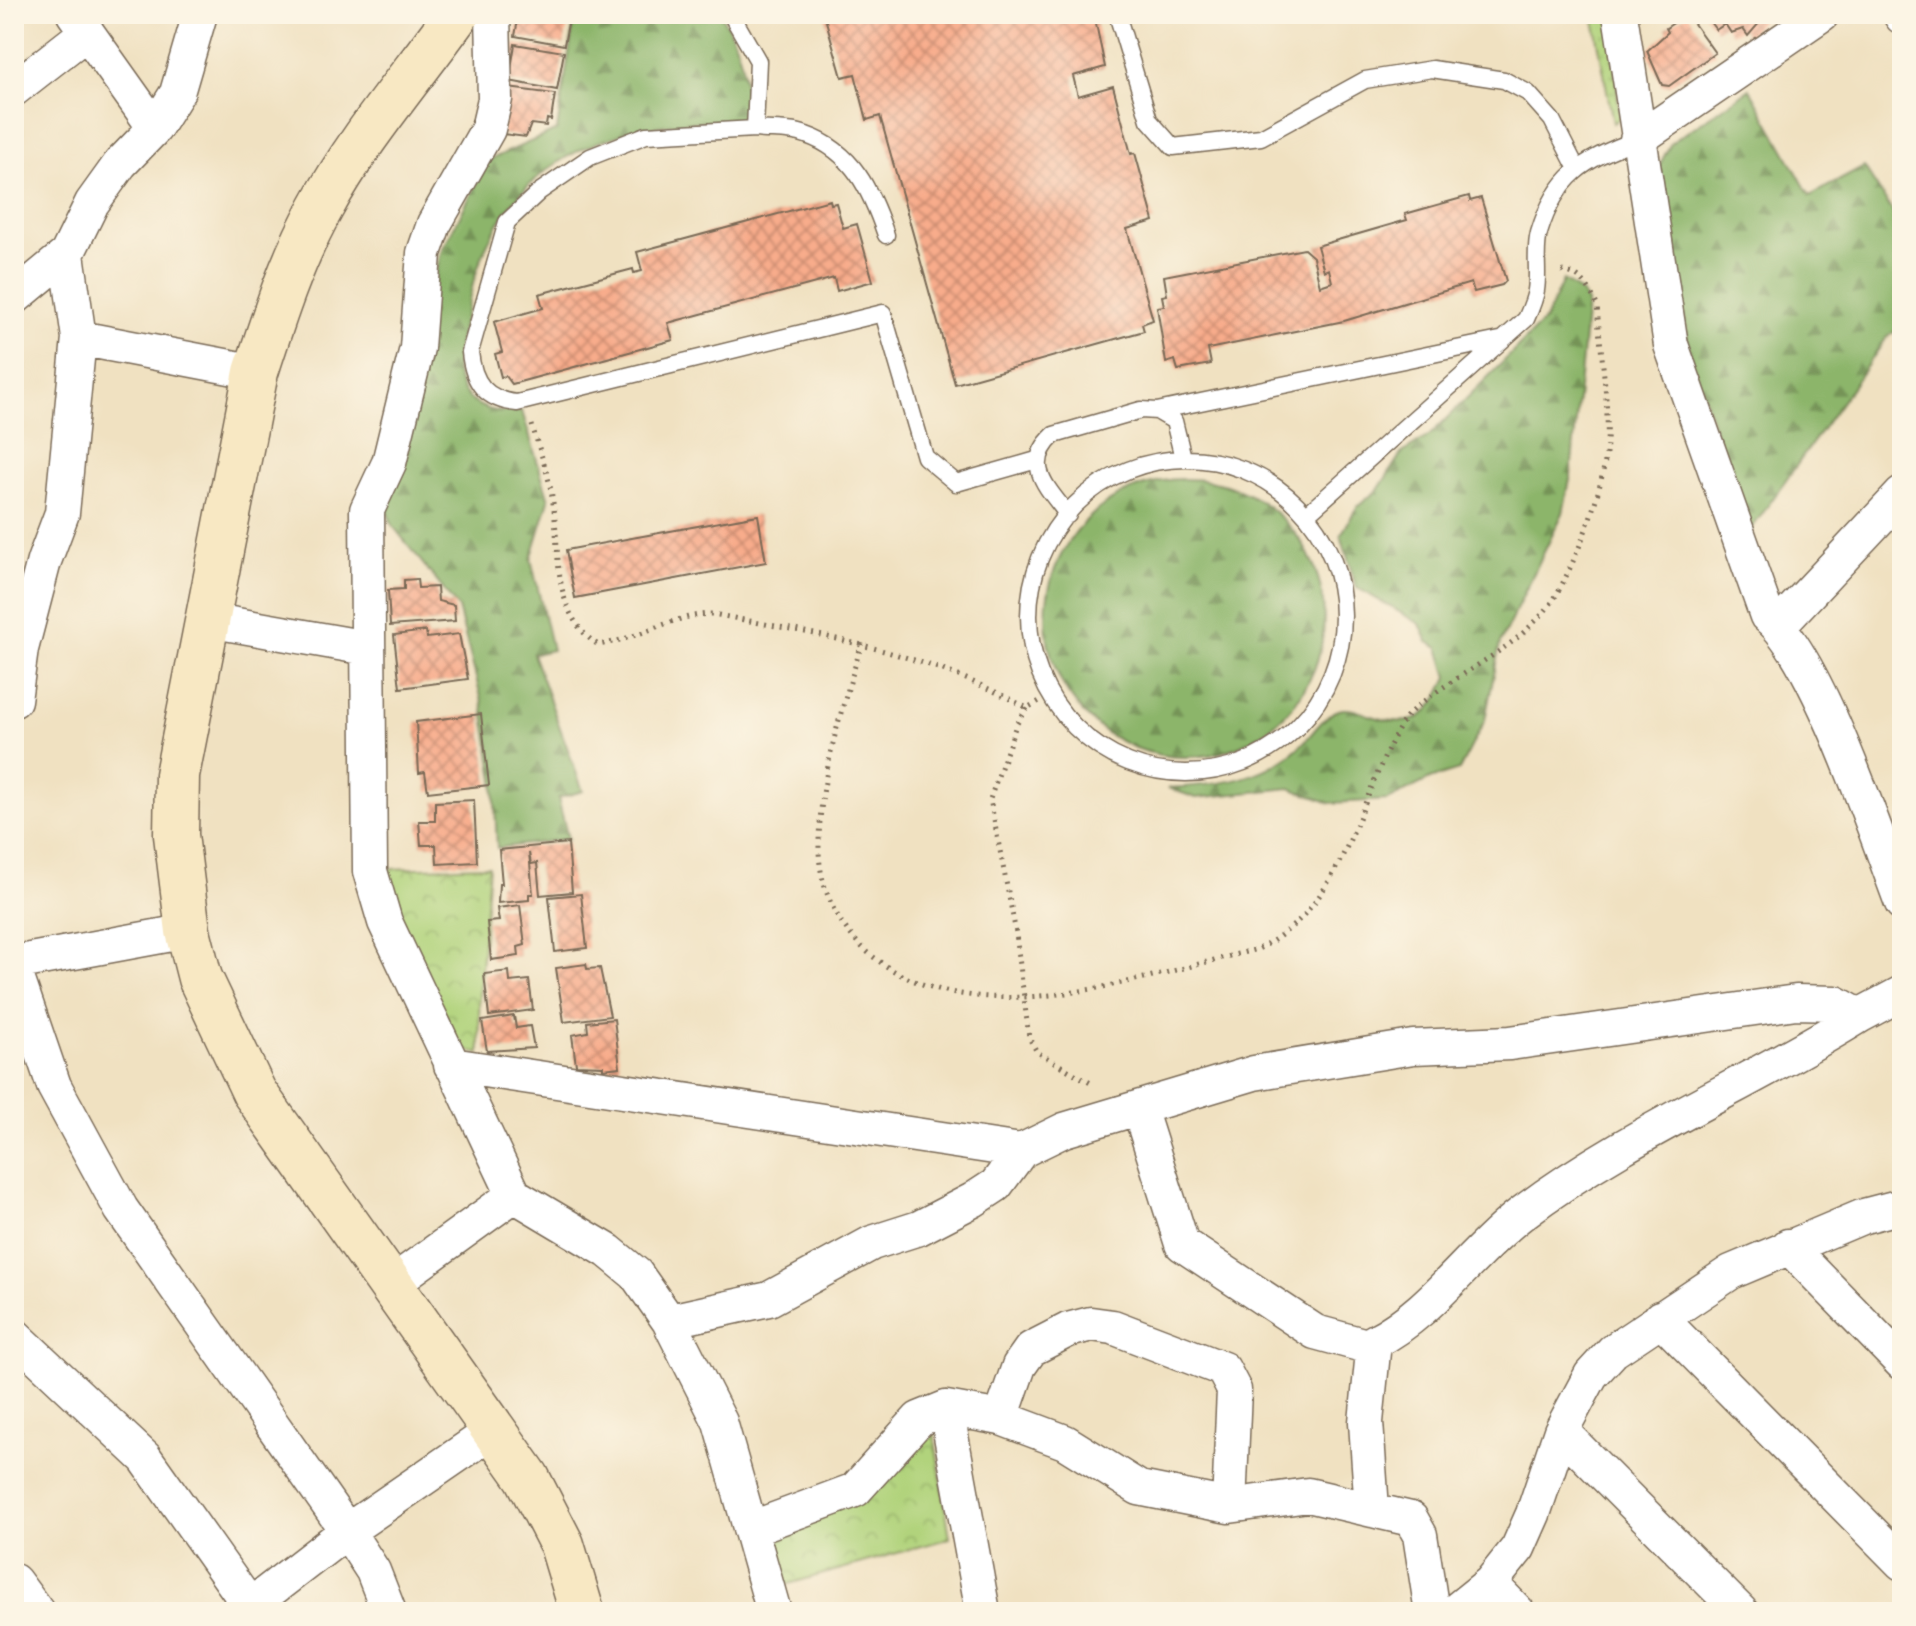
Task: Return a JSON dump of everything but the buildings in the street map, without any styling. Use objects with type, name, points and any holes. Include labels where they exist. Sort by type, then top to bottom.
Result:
[{"type":"street","points":[[14,298],[67,254],[92,203],[120,164],[155,128],[177,93],[200,14]]},
{"type":"street","points":[[457,14],[321,208],[293,266],[256,372],[177,775],[176,835],[188,931],[200,978],[254,1092],[494,1430],[549,1516],[582,1612]]},
{"type":"street","points":[[493,14],[495,99],[488,129],[434,224],[424,253],[417,348],[389,463],[367,510],[370,871],[385,922],[514,1195],[627,1266],[669,1321],[720,1422],[774,1612]]},
{"type":"street","points":[[1620,14],[1671,345],[1767,616],[1779,625],[1797,651],[1834,729],[1902,903]]},
{"type":"street","points":[[1637,140],[1822,14]]},
{"type":"street","points":[[14,89],[80,23],[155,128]]},
{"type":"street","points":[[14,700],[21,649],[44,561],[62,513],[79,338],[67,254]]},
{"type":"street","points":[[79,338],[256,372]]},
{"type":"street","points":[[1779,625],[1899,504]]},
{"type":"street","points":[[16,587],[44,561]]},
{"type":"street","points":[[208,620],[367,648]]},
{"type":"street","points":[[188,931],[14,966],[54,1086],[121,1209],[347,1531],[373,1571],[389,1612]]},
{"type":"street","points":[[1372,1510],[1366,1422],[1374,1342],[1401,1328],[1519,1215],[1590,1166],[1902,993]]},
{"type":"street","points":[[669,1321],[769,1299],[872,1243],[919,1228],[996,1185],[1021,1151],[1064,1130],[1254,1073],[1413,1047],[1510,1043],[1796,1002],[1836,1003],[1859,1016]]},
{"type":"street","points":[[451,1065],[1021,1151]]},
{"type":"street","points":[[1139,1108],[1182,1244],[1315,1332],[1374,1348]]},
{"type":"street","points":[[391,1284],[514,1195]]},
{"type":"street","points":[[1454,1612],[1490,1583],[1518,1548],[1561,1431],[1591,1375],[1613,1351],[1731,1272],[1864,1216],[1902,1206]]},
{"type":"street","points":[[1788,1246],[1902,1363]]},
{"type":"street","points":[[1660,1318],[1902,1563]]},
{"type":"street","points":[[1001,1418],[1019,1366],[1031,1349],[1068,1330],[1091,1324],[1113,1327],[1223,1369],[1234,1390],[1229,1506]]},
{"type":"street","points":[[14,1335],[145,1458],[249,1610],[347,1531],[494,1430]]},
{"type":"street","points":[[750,1529],[855,1490],[919,1419],[946,1408],[1001,1418],[1065,1442],[1139,1488],[1229,1506],[1308,1495],[1411,1519],[1420,1535],[1432,1612]]},
{"type":"street","points":[[946,1408],[983,1612]]},
{"type":"street","points":[[1561,1431],[1741,1612]]},
{"type":"street","points":[[14,1581],[37,1612]]},
{"type":"street","points":[[1490,1583],[1518,1612]]},
{"type":"lane","points":[[731,14],[758,61],[755,129]]},
{"type":"lane","points":[[1117,14],[1149,120],[1173,147],[1261,137],[1365,80],[1432,69],[1504,80],[1528,93],[1552,120],[1576,167]]},
{"type":"lane","points":[[886,235],[870,189],[860,173],[804,134],[755,129],[646,135],[590,157],[539,192],[507,222],[470,352],[472,371],[484,392],[499,401],[525,401],[883,313],[925,457],[956,483],[1037,460]]},
{"type":"lane","points":[[1306,515],[1526,319],[1536,292],[1538,235],[1555,197],[1576,167],[1602,152],[1637,140]]},
{"type":"lane","points":[[1068,515],[1043,482],[1037,460],[1037,454],[1054,435],[1141,410],[1157,411],[1504,340]]},
{"type":"lane","points":[[1157,411],[1174,421],[1183,458]]},
{"type":"lane","points":[[1183,458],[1237,466],[1285,492],[1306,515],[1321,532],[1342,583],[1344,638],[1327,690],[1297,730],[1256,759],[1208,773],[1158,773],[1111,756],[1071,726],[1043,684],[1029,637],[1031,587],[1048,540],[1082,497],[1129,468],[1183,458]]},
{"type":"path","points":[[862,643],[829,766],[819,852],[830,901],[839,922],[881,965],[914,983],[979,997],[1024,996],[1088,989],[1258,949],[1278,939],[1300,922],[1330,882],[1390,743],[1407,715],[1516,638],[1553,601],[1600,482],[1607,444],[1597,305],[1588,285],[1571,272],[1537,266]]},
{"type":"path","points":[[525,401],[553,501],[559,581],[570,617],[584,635],[598,645],[628,641],[692,614],[713,614],[906,654],[996,691],[1027,708]]},
{"type":"path","points":[[1050,695],[1027,708],[1016,725],[990,799],[1016,933],[1029,1038],[1037,1052],[1139,1108]]},
{"type":"green space","points":[[575,14],[720,14],[741,62],[745,114],[737,120],[689,122],[644,129],[603,140],[565,158],[532,182],[505,213],[484,252],[460,336],[456,372],[465,393],[480,406],[499,412],[522,411],[549,500],[531,559],[552,650],[533,654],[583,791],[558,798],[568,839],[497,848],[494,779],[482,701],[458,608],[393,526],[383,503],[441,252],[489,160],[557,130]]},
{"type":"green space","points":[[1593,14],[1609,14],[1620,118],[1613,123]]},
{"type":"green space","points":[[1750,89],[1810,196],[1864,167],[1902,226],[1902,327],[1888,336],[1748,534],[1690,353],[1659,166],[1671,143]]},
{"type":"green space","points":[[1563,280],[1581,293],[1587,302],[1571,475],[1563,513],[1500,643],[1485,720],[1459,770],[1430,779],[1388,800],[1330,803],[1290,788],[1196,798],[1168,788],[1221,783],[1270,767],[1299,747],[1322,721],[1339,710],[1354,710],[1398,722],[1418,718],[1434,703],[1448,677],[1439,648],[1428,642],[1420,624],[1356,587],[1341,535],[1357,507],[1378,490],[1401,454],[1430,435],[1545,320]]},
{"type":"green space","points":[[1199,479],[1251,495],[1273,510],[1293,530],[1314,565],[1322,591],[1322,645],[1308,684],[1293,706],[1273,726],[1251,741],[1212,755],[1171,757],[1119,741],[1097,726],[1077,706],[1062,684],[1048,645],[1046,604],[1062,552],[1077,530],[1097,510],[1119,495],[1158,481]]},
{"type":"green space","points":[[489,866],[479,996],[480,1054],[462,1049],[408,943],[386,869]]},
{"type":"green space","points":[[933,1427],[950,1538],[785,1585],[777,1526]]}]
